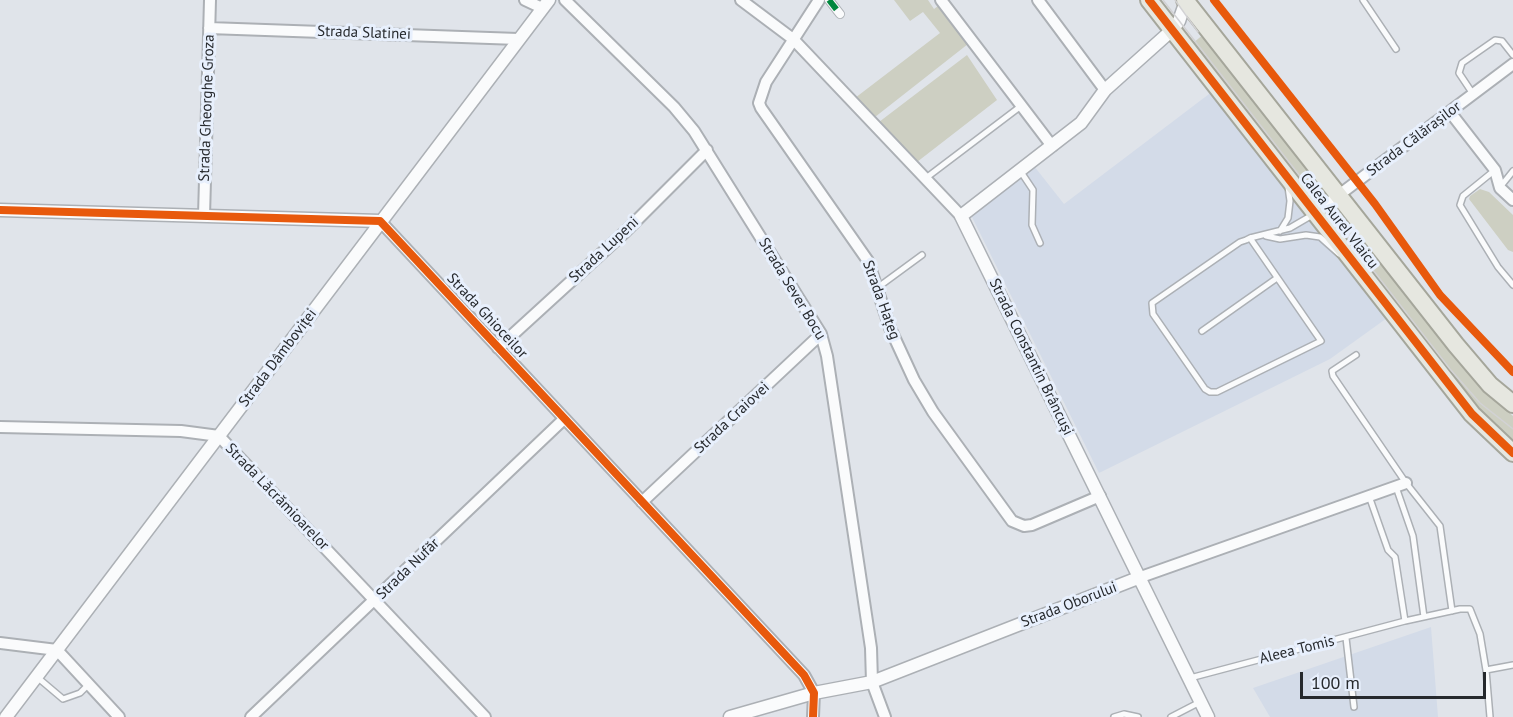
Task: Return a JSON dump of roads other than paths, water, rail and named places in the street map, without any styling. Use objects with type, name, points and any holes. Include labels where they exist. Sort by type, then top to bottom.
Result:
[{"type":"main road","name":"Calea Aurel Vlaicu","points":[[1149,0],[1472,414],[1513,453]]},
{"type":"main road","name":"Calea Aurel Vlaicu","points":[[1186,0],[1456,345],[1490,384],[1513,404]]},
{"type":"street","name":"Strada Gheorghe Groza","points":[[204,216],[210,0]]},
{"type":"street","points":[[525,0],[546,4]]},
{"type":"street","name":"Strada Sever Bocu","points":[[565,0],[674,107],[707,150],[821,334],[827,356],[871,648],[872,682],[885,717]]},
{"type":"street","name":"Strada Constantin Brâncuși","points":[[741,0],[793,39],[961,216],[1208,717]]},
{"type":"street","name":"Strada Hațeg","points":[[819,0],[762,91],[759,103],[862,251],[873,271],[890,328],[914,380],[933,412],[1012,521],[1024,526],[1032,525],[1100,496]]},
{"type":"street","points":[[829,0],[840,14]]},
{"type":"street","points":[[941,0],[1052,146]]},
{"type":"street","points":[[1038,0],[1105,90]]},
{"type":"street","points":[[961,216],[1086,117],[1105,90],[1172,30],[1179,21],[1186,0]]},
{"type":"street","name":"Strada Dâmboviței","points":[[5,717],[546,4]]},
{"type":"street","name":"Strada Slatinei","points":[[209,28],[518,39]]},
{"type":"street","name":"Strada Călărașilor","points":[[1316,213],[1513,64]]},
{"type":"street","points":[[1450,112],[1495,170],[1500,188],[1513,200]]},
{"type":"street","name":"Strada Lupeni","points":[[498,348],[625,232],[707,150]]},
{"type":"street","points":[[0,210],[380,221]]},
{"type":"street","name":"Strada Ghioceilor","points":[[380,221],[790,659],[804,675],[814,693]]},
{"type":"street","name":"Strada Craiovei","points":[[642,502],[821,334]]},
{"type":"street","name":"Strada Nufăr","points":[[251,717],[564,419]]},
{"type":"street","name":"Strada Lăcrămioarelor","points":[[0,427],[181,431],[219,436],[485,717]]},
{"type":"street","name":"Strada Oborului","points":[[730,717],[814,693],[872,682],[1138,578],[1401,484]]},
{"type":"street","points":[[0,643],[57,650],[119,717]]},
{"type":"street","points":[[813,717],[814,693]]},
{"type":"lane","points":[[1363,0],[1396,49]]},
{"type":"lane","name":"Strada Călărașilor","points":[[1473,94],[1459,73],[1462,63],[1495,40],[1502,41],[1513,55]]},
{"type":"lane","points":[[926,178],[1021,106]]},
{"type":"lane","points":[[1020,170],[1033,190],[1032,225],[1040,243]]},
{"type":"lane","points":[[1495,170],[1463,196],[1460,205],[1498,267],[1512,283]]},
{"type":"lane","points":[[1500,188],[1513,171]]},
{"type":"lane","points":[[1280,231],[1286,223],[1290,210],[1287,176]]},
{"type":"lane","name":"Strada Călărașilor","points":[[1277,278],[1321,341],[1216,392],[1205,389],[1153,314],[1151,307],[1155,301],[1240,242],[1297,225],[1316,213]]},
{"type":"lane","points":[[1264,236],[1280,239],[1306,235],[1320,237],[1338,254],[1350,258]]},
{"type":"lane","points":[[1202,331],[1277,278],[1250,238]]},
{"type":"lane","points":[[877,288],[922,255]]},
{"type":"lane","points":[[1356,355],[1332,371],[1333,376],[1401,484],[1440,526],[1452,611],[1470,609],[1480,634],[1490,717]]},
{"type":"lane","points":[[1401,484],[1413,536],[1424,617]]},
{"type":"lane","points":[[1369,496],[1388,550],[1395,557],[1405,621]]},
{"type":"lane","name":"Aleea Tomis","points":[[1188,678],[1405,621],[1452,611]]},
{"type":"lane","points":[[1346,638],[1354,707]]},
{"type":"lane","points":[[1486,670],[1513,665]]},
{"type":"lane","points":[[37,677],[63,699],[80,693],[89,684]]},
{"type":"lane","points":[[1171,717],[1200,702]]},
{"type":"lane","points":[[0,710],[5,717]]},
{"type":"lane","points":[[1114,717],[1124,714],[1138,717]]},
{"type":"tram line","points":[[1163,0],[1450,369],[1480,403],[1513,429]]},
{"type":"tram line","points":[[1175,0],[1198,32]]}]
